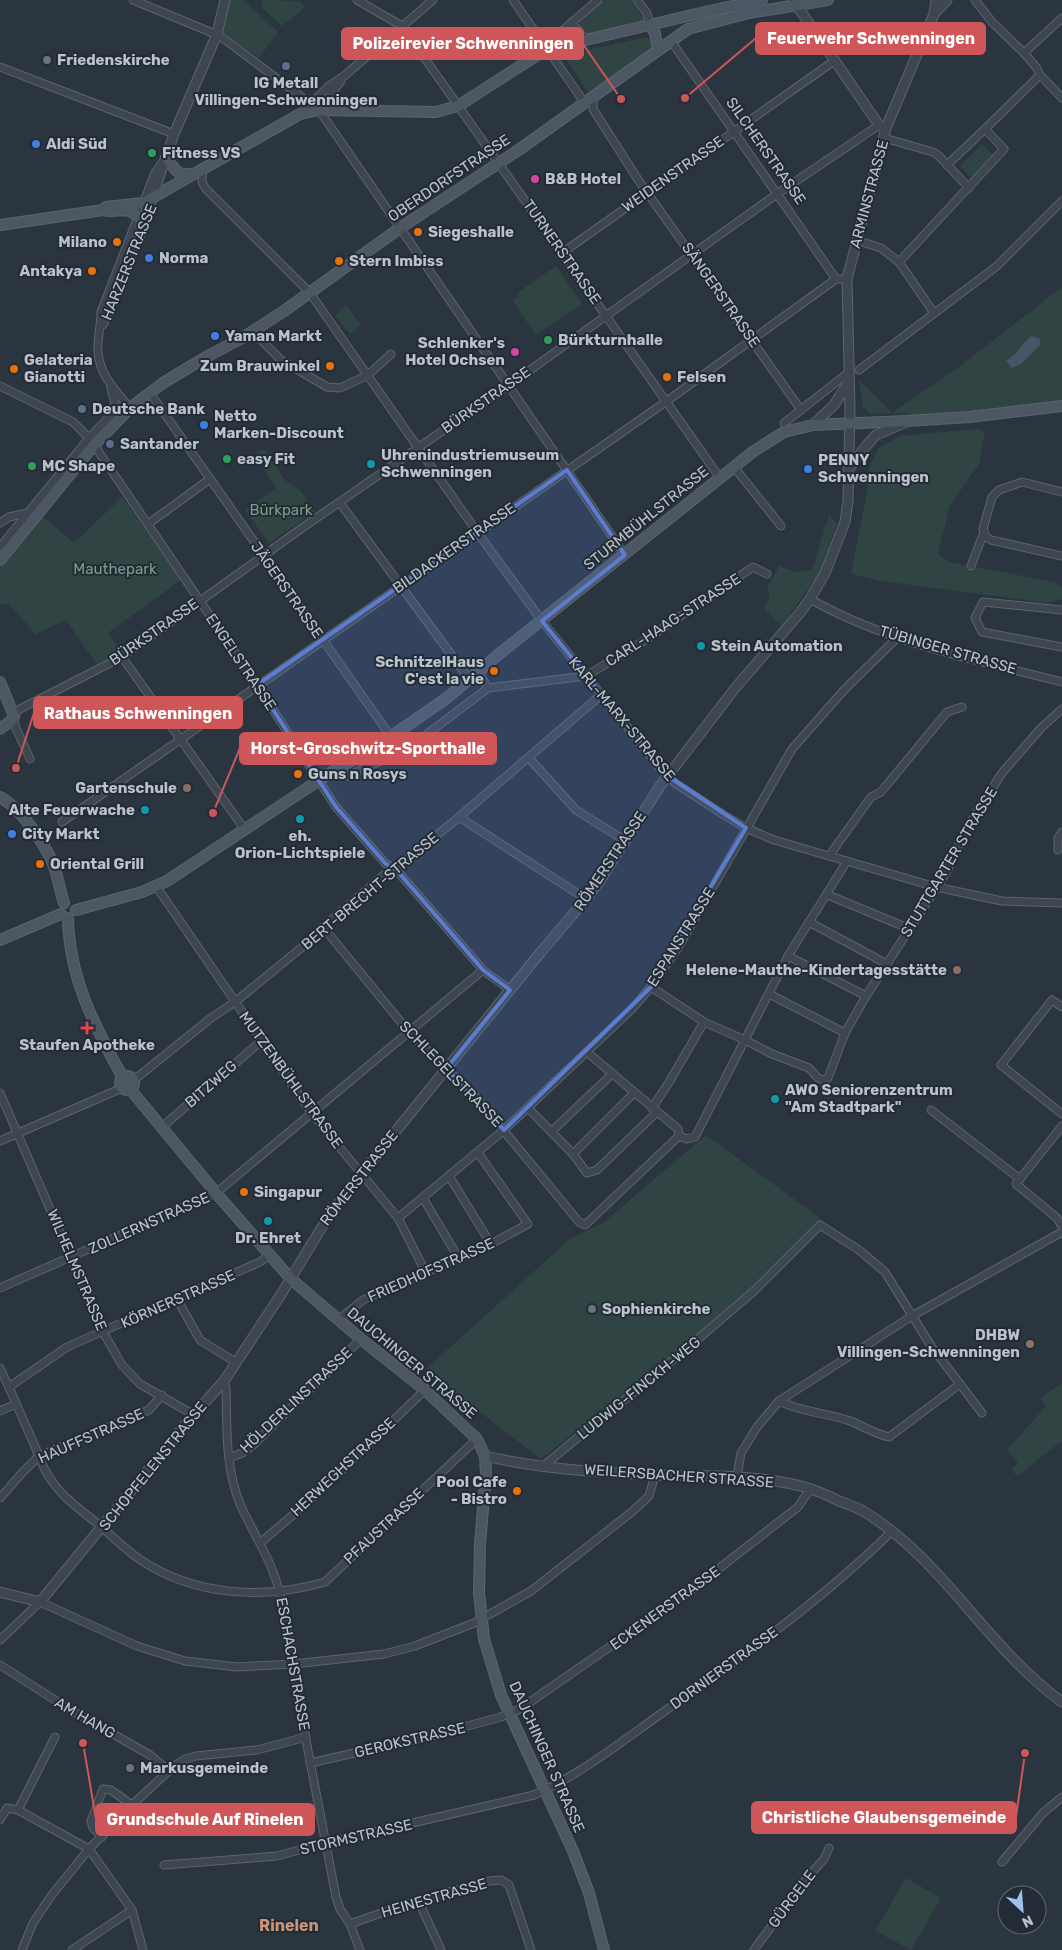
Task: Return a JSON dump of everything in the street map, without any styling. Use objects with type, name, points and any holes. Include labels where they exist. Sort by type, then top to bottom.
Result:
[{"type":"main road","points":[[0,225],[103,210],[106,207],[148,199],[315,107],[347,112],[436,112],[458,106],[547,48],[750,1],[762,0]]},
{"type":"main road","name":"OBERDORFSTRASSE","points":[[0,560],[38,514],[91,441],[130,408],[206,357],[253,332],[400,228],[500,163],[688,29],[795,3],[828,0]]},
{"type":"main road","points":[[650,25],[655,33],[658,50]]},
{"type":"main road","points":[[166,157],[178,172],[183,175],[191,174]]},
{"type":"main road","points":[[103,210],[108,212],[125,209],[142,218],[147,212],[148,199]]},
{"type":"main road","name":"STURMBÜHLSTRASSE","points":[[76,910],[156,886],[184,872],[339,767],[367,753],[391,737],[447,698],[754,451],[784,432],[813,424],[907,421],[1020,412],[1062,406]]},
{"type":"main road","points":[[0,682],[12,718],[0,729]]},
{"type":"main road","points":[[0,797],[11,803],[48,852],[64,903]]},
{"type":"main road","points":[[0,940],[64,916],[73,917],[76,910],[71,903],[64,903]]},
{"type":"main road","points":[[64,903],[60,908],[64,916]]},
{"type":"main road","name":"DAUCHINGER STRASSE","points":[[64,916],[76,978],[84,1000],[127,1083],[161,1128],[291,1279],[361,1340],[425,1390],[477,1439],[485,1456],[486,1473],[480,1545],[479,1593],[481,1620],[493,1672],[509,1714],[573,1851],[589,1893],[604,1950]]},
{"type":"street","points":[[134,0],[217,34],[315,107],[625,555]]},
{"type":"street","points":[[148,199],[155,173],[166,157],[217,34],[225,0]]},
{"type":"street","points":[[357,0],[402,26]]},
{"type":"street","points":[[315,107],[330,86],[433,0]]},
{"type":"street","points":[[513,0],[584,102]]},
{"type":"street","points":[[562,32],[598,0]]},
{"type":"street","points":[[637,0],[647,13],[650,25]]},
{"type":"street","name":"ARMINSTRASSE","points":[[849,423],[846,279],[883,130],[939,1]]},
{"type":"street","points":[[976,1],[992,22],[1024,52],[1040,75],[1062,98]]},
{"type":"street","points":[[795,3],[883,130],[932,152],[969,188]]},
{"type":"street","points":[[1024,52],[1062,18]]},
{"type":"street","points":[[572,23],[585,39]]},
{"type":"street","name":"TURNERSTRASSE","points":[[402,26],[720,478]]},
{"type":"street","name":"SILCHERSTRASSE","points":[[671,41],[836,279]]},
{"type":"street","name":"WEIDENSTRASSE","points":[[562,253],[834,61]]},
{"type":"street","points":[[0,67],[174,134]]},
{"type":"street","points":[[947,165],[1040,75]]},
{"type":"street","points":[[315,107],[332,93],[344,76]]},
{"type":"street","points":[[332,93],[335,106],[347,112]]},
{"type":"street","name":"SÄNGERSTRASSE","points":[[594,96],[593,109],[638,180],[752,338],[801,410]]},
{"type":"street","points":[[898,262],[1004,149],[985,129]]},
{"type":"street","name":"BÜRKSTRASSE","points":[[12,718],[18,710],[122,657],[200,600],[509,385],[606,314],[777,194],[883,130]]},
{"type":"street","name":"KARL-MARX-STRASSE","points":[[203,168],[202,182],[205,188],[310,293],[477,532],[542,621],[675,783],[746,828],[774,840],[936,887],[1002,901],[1062,903]]},
{"type":"street","points":[[860,370],[997,266],[1062,201]]},
{"type":"street","name":"HARZERSTRASSE","points":[[91,441],[111,415],[115,403],[110,385],[100,366],[98,350],[101,328],[109,312],[142,218]]},
{"type":"street","points":[[856,240],[881,248],[898,262],[934,313]]},
{"type":"street","points":[[836,279],[846,279]]},
{"type":"street","name":"BILDACKERSTRASSE","points":[[62,822],[666,401],[836,279]]},
{"type":"street","points":[[253,332],[281,360],[327,387],[340,388],[368,375],[391,354]]},
{"type":"street","points":[[784,423],[848,372]]},
{"type":"street","points":[[813,424],[834,404],[848,383]]},
{"type":"street","name":"HARZERSTRASSE","points":[[110,385],[130,408]]},
{"type":"street","name":"ENGELSTRASSE","points":[[0,386],[73,422],[91,441],[257,685],[336,807],[385,864],[400,874],[483,970],[510,990]]},
{"type":"street","name":"JÄGERSTRASSE","points":[[150,393],[391,737]]},
{"type":"street","points":[[848,470],[876,435],[907,421]]},
{"type":"street","name":"RÖMERSTRASSE","points":[[291,1279],[328,1217],[360,1174],[586,899],[668,776],[736,687],[810,599],[836,548],[845,522],[848,501],[849,423]]},
{"type":"street","points":[[0,547],[27,513],[91,441]]},
{"type":"street","points":[[734,467],[781,526]]},
{"type":"street","points":[[148,524],[210,479]]},
{"type":"street","points":[[1062,492],[1022,482],[999,490],[992,496],[983,529],[985,535],[991,540],[1062,556]]},
{"type":"street","points":[[340,503],[469,679]]},
{"type":"street","points":[[0,522],[27,513],[38,514]]},
{"type":"street","points":[[971,566],[985,535]]},
{"type":"street","name":"CARL-HAAG-STRASSE","points":[[488,688],[586,676],[644,641],[753,567],[767,574]]},
{"type":"street","name":"TÜBINGER STRASSE","points":[[810,599],[832,612],[898,637],[956,655],[1062,682]]},
{"type":"street","points":[[1062,610],[983,602],[975,618],[982,632],[1062,647]]},
{"type":"street","name":"ESPANSTRASSE","points":[[398,1218],[504,1130],[588,1052],[632,1009],[651,987],[678,948],[792,749],[845,689],[898,637]]},
{"type":"street","points":[[122,657],[245,830]]},
{"type":"street","points":[[339,767],[348,776],[410,747],[488,688],[478,672]]},
{"type":"street","points":[[0,694],[30,759]]},
{"type":"street","name":"BERT-BRECHT-STRASSE","points":[[0,1141],[127,1083],[211,1018],[235,1002],[317,935],[323,927],[385,874],[394,870],[459,817],[537,752],[540,745],[601,695]]},
{"type":"street","points":[[830,856],[872,797],[881,792],[946,712],[962,707]]},
{"type":"street","name":"STUTTGARTER STRASSE","points":[[745,1040],[772,1054],[809,1068],[818,1078],[824,1080],[831,1073],[845,1033],[866,996],[946,872],[968,826],[1002,773],[1041,728],[1062,709]]},
{"type":"street","points":[[529,758],[576,810],[624,840]]},
{"type":"street","points":[[459,817],[586,899]]},
{"type":"street","points":[[1058,850],[1058,838],[1062,832]]},
{"type":"street","points":[[588,1052],[678,1129],[679,1136],[687,1139],[695,1137],[788,956],[828,895],[847,861]]},
{"type":"street","name":"MUTZENBÜHLSTRASSE","points":[[156,886],[312,1114],[398,1218],[426,1273]]},
{"type":"street","points":[[828,895],[910,929]]},
{"type":"street","points":[[809,922],[887,964]]},
{"type":"street","name":"SCHLEGELSTRASSE","points":[[323,927],[409,1032],[471,1091],[579,1222],[585,1225],[679,1136]]},
{"type":"street","points":[[788,956],[866,996]]},
{"type":"street","name":"ZOLLERNSTRASSE","points":[[0,1288],[216,1193],[483,970]]},
{"type":"street","points":[[651,987],[704,1022],[745,1040]]},
{"type":"street","points":[[770,994],[845,1033]]},
{"type":"street","points":[[1062,1007],[1052,1000],[1001,1065],[1059,1111],[1062,1101]]},
{"type":"street","points":[[528,1108],[573,1154],[587,1173],[597,1170],[654,1110],[704,1022]]},
{"type":"street","name":"BITZWEG","points":[[161,1128],[261,1041]]},
{"type":"street","points":[[552,1131],[612,1074]]},
{"type":"street","name":"WILHELMSTRASSE","points":[[0,1092],[102,1332],[122,1365],[140,1384],[194,1415]]},
{"type":"street","points":[[573,1154],[634,1093]]},
{"type":"street","points":[[931,1110],[1020,1178]]},
{"type":"street","points":[[1062,1126],[1016,1184],[1057,1218],[1062,1226]]},
{"type":"street","name":"FRIEDHOFSTRASSE","points":[[338,1320],[363,1300],[491,1244],[528,1224],[478,1153]]},
{"type":"street","points":[[449,1176],[491,1244]]},
{"type":"street","points":[[423,1198],[458,1257]]},
{"type":"street","name":"LUDWIG-FINCKH-WEG","points":[[542,1467],[692,1345],[754,1290],[820,1225],[859,1250],[885,1272],[912,1316]]},
{"type":"street","points":[[737,1477],[741,1453],[757,1427],[779,1401],[912,1316],[1062,1232]]},
{"type":"street","name":"KÖRNERSTRASSE","points":[[9,1387],[67,1347],[260,1262],[269,1255]]},
{"type":"street","name":"SCHOPFELENSTRASSE","points":[[0,1640],[40,1602],[224,1381],[291,1279]]},
{"type":"street","points":[[177,1299],[200,1340],[237,1363]]},
{"type":"street","points":[[912,1316],[982,1413]]},
{"type":"street","name":"HÖLDERLINSTRASSE","points":[[228,1458],[242,1453],[252,1445],[361,1340]]},
{"type":"street","name":"PFAUSTRASSE","points":[[0,1368],[47,1474],[62,1495],[139,1558],[161,1571],[213,1590],[242,1593],[303,1588],[325,1582],[477,1439]]},
{"type":"street","name":"ESCHACHSTRASSE","points":[[224,1381],[226,1388],[228,1458],[240,1503],[260,1543],[279,1590],[336,1897],[340,1909],[350,1924],[360,1950]]},
{"type":"street","points":[[779,1401],[791,1407],[827,1414],[851,1422],[889,1438],[960,1384]]},
{"type":"street","name":"HERWEGHSTRASSE","points":[[260,1543],[307,1503],[425,1390]]},
{"type":"street","name":"HAUFFSTRASSE","points":[[0,1498],[39,1456],[149,1410],[162,1395]]},
{"type":"street","points":[[0,1411],[16,1404]]},
{"type":"street","name":"WEILERSBACHER STRASSE","points":[[485,1456],[542,1467],[655,1475],[737,1477],[794,1485],[810,1489],[862,1510],[913,1549],[1027,1673],[1062,1702]]},
{"type":"street","points":[[0,1592],[40,1602],[137,1646],[185,1661],[237,1667],[294,1664],[384,1654],[415,1646],[481,1620],[531,1591],[632,1511],[648,1496],[655,1475]]},
{"type":"street","name":"ECKENERSTRASSE","points":[[509,1714],[520,1709],[690,1591],[798,1507],[810,1489]]},
{"type":"street","name":"DORNIERSTRASSE","points":[[545,1790],[560,1783],[608,1751],[742,1657],[813,1602],[891,1532]]},
{"type":"street","name":"AM HANG","points":[[0,1665],[69,1709],[150,1755],[168,1771]]},
{"type":"street","name":"GEROKSTRASSE","points":[[310,1762],[434,1735],[509,1714]]},
{"type":"street","points":[[18,1810],[55,1737]]},
{"type":"street","points":[[22,1950],[33,1923],[46,1902],[88,1849],[168,1771],[185,1759],[196,1756],[257,1750],[306,1737]]},
{"type":"street","points":[[102,1837],[93,1828],[91,1821],[103,1789],[111,1790],[132,1805]]},
{"type":"street","name":"STORMSTRASSE","points":[[164,1865],[277,1856],[326,1842],[534,1795],[545,1790]]},
{"type":"street","points":[[1002,1862],[1042,1814],[1062,1797]]},
{"type":"street","points":[[0,1820],[7,1808],[18,1810],[88,1849],[132,1910],[143,1950]]},
{"type":"street","name":"GÜRGELE","points":[[754,1950],[806,1878],[824,1859],[829,1848]]},
{"type":"street","name":"HEINESTRASSE","points":[[350,1924],[418,1900],[489,1881],[501,1880],[509,1885],[531,1950]]},
{"type":"street","points":[[418,1900],[441,1950]]},
{"type":"street","points":[[72,1950],[132,1910]]},
{"type":"highlighted area","points":[[567,470],[625,555],[542,621],[668,776],[746,828],[651,987],[504,1130],[446,1069],[510,990],[483,970],[400,874],[385,863],[336,807],[257,685]]},
{"type":"green space","points":[[229,0],[243,0],[278,32],[259,58],[222,32]]},
{"type":"green space","points":[[263,0],[300,1],[305,7],[282,26],[261,7]]},
{"type":"green space","points":[[604,0],[630,0],[646,20],[586,34],[579,24]]},
{"type":"green space","points":[[647,37],[654,46],[589,93],[563,55]]},
{"type":"green space","points":[[982,144],[994,157],[973,180],[960,166]]},
{"type":"green space","points":[[556,266],[582,304],[536,335],[512,300],[519,296],[517,293]]},
{"type":"green space","points":[[1062,287],[1062,401],[916,416],[906,413],[871,414],[863,407],[859,380],[892,413],[963,364]]},
{"type":"green space","points":[[346,305],[361,325],[350,334],[335,315]]},
{"type":"green space","points":[[979,429],[985,433],[980,463],[950,505],[938,554],[949,562],[1055,582],[1062,588],[1062,599],[1048,603],[881,581],[851,574],[871,462],[879,448],[900,436]]},
{"type":"green space","name":"Bürkpark","points":[[264,449],[286,481],[300,490],[315,512],[269,543],[245,510],[276,488],[254,455]]},
{"type":"green space","name":"Mauthepark","points":[[122,497],[181,580],[108,633],[120,651],[97,665],[66,620],[36,634],[9,605],[0,604],[0,568],[43,517],[74,543]]},
{"type":"green space","points":[[829,515],[837,523],[820,572],[782,626],[764,609],[770,595],[767,588],[779,566],[796,572],[812,570]]},
{"type":"green space","points":[[706,1135],[820,1218],[756,1284],[685,1344],[541,1459],[425,1370],[570,1239],[603,1223]]},
{"type":"green space","points":[[1062,1383],[1062,1441],[1017,1476],[1011,1469],[1018,1463],[1007,1450],[1046,1406],[1040,1398]]},
{"type":"green space","points":[[906,1878],[941,1898],[911,1950],[875,1931]]},
{"type":"water","points":[[1032,336],[1039,338],[1041,344],[1021,364],[1011,368],[1006,360],[1014,355]]},
{"type":"place","name":"Friedenskirche","points":[[47,60]]},
{"type":"place","name":"IG Metall Villingen-Schwenningen","points":[[286,66]]},
{"type":"place","name":"Feuerwehr Schwenningen","points":[[685,98]]},
{"type":"place","name":"Polizeirevier Schwenningen","points":[[621,99]]},
{"type":"place","name":"Aldi Süd","points":[[36,144]]},
{"type":"place","name":"Fitness VS","points":[[152,153]]},
{"type":"place","name":"B&B Hotel","points":[[535,179]]},
{"type":"place","name":"Siegeshalle","points":[[418,232]]},
{"type":"place","name":"Milano","points":[[117,242]]},
{"type":"place","name":"Norma","points":[[149,258]]},
{"type":"place","name":"Stern Imbiss","points":[[339,261]]},
{"type":"place","name":"Antakya","points":[[92,271]]},
{"type":"place","name":"Yaman Markt","points":[[215,336]]},
{"type":"place","name":"Bürkturnhalle","points":[[548,340]]},
{"type":"place","name":"Schlenker's Hotel Ochsen","points":[[515,352]]},
{"type":"place","name":"Zum Brauwinkel","points":[[330,366]]},
{"type":"place","name":"Gelateria Gianotti","points":[[14,369]]},
{"type":"place","name":"Felsen","points":[[667,377]]},
{"type":"place","name":"Deutsche Bank","points":[[82,409]]},
{"type":"place","name":"Netto Marken-Discount","points":[[204,425]]},
{"type":"place","name":"Santander","points":[[110,444]]},
{"type":"place","name":"easy Fit","points":[[227,459]]},
{"type":"place","name":"Uhrenindustriemuseum Schwenningen","points":[[371,464]]},
{"type":"place","name":"MC Shape","points":[[32,466]]},
{"type":"place","name":"PENNY Schwenningen","points":[[808,469]]},
{"type":"place","name":"Stein Automation","points":[[701,646]]},
{"type":"place","name":"SchnitzelHaus C'est la vie","points":[[494,671]]},
{"type":"place","name":"Rathaus Schwenningen","points":[[16,768]]},
{"type":"place","name":"Guns n Rosys","points":[[298,774]]},
{"type":"place","name":"Gartenschule","points":[[187,788]]},
{"type":"place","name":"Alte Feuerwache","points":[[145,810]]},
{"type":"place","name":"Horst-Groschwitz-Sporthalle","points":[[213,813]]},
{"type":"place","name":"eh. Orion-Lichtspiele","points":[[300,819]]},
{"type":"place","name":"City Markt","points":[[12,834]]},
{"type":"place","name":"Oriental Grill","points":[[40,864]]},
{"type":"place","name":"Helene-Mauthe-Kindertagesstätte","points":[[957,970]]},
{"type":"place","name":"Staufen Apotheke","points":[[87,1028]]},
{"type":"place","name":"AWO Seniorenzentrum \"Am Stadtpark\"","points":[[775,1099]]},
{"type":"place","name":"Singapur","points":[[244,1192]]},
{"type":"place","name":"Dr. Ehret","points":[[268,1221]]},
{"type":"place","name":"Sophienkirche","points":[[592,1309]]},
{"type":"place","name":"DHBW Villingen-Schwenningen","points":[[1030,1344]]},
{"type":"place","name":"Pool Cafe - Bistro","points":[[517,1491]]},
{"type":"place","name":"Grundschule Auf Rinelen","points":[[83,1743]]},
{"type":"place","name":"Christliche Glaubensgemeinde","points":[[1025,1753]]},
{"type":"place","name":"Markusgemeinde","points":[[130,1768]]},
{"type":"district","name":"Rinelen","points":[[289,1925]]}]
